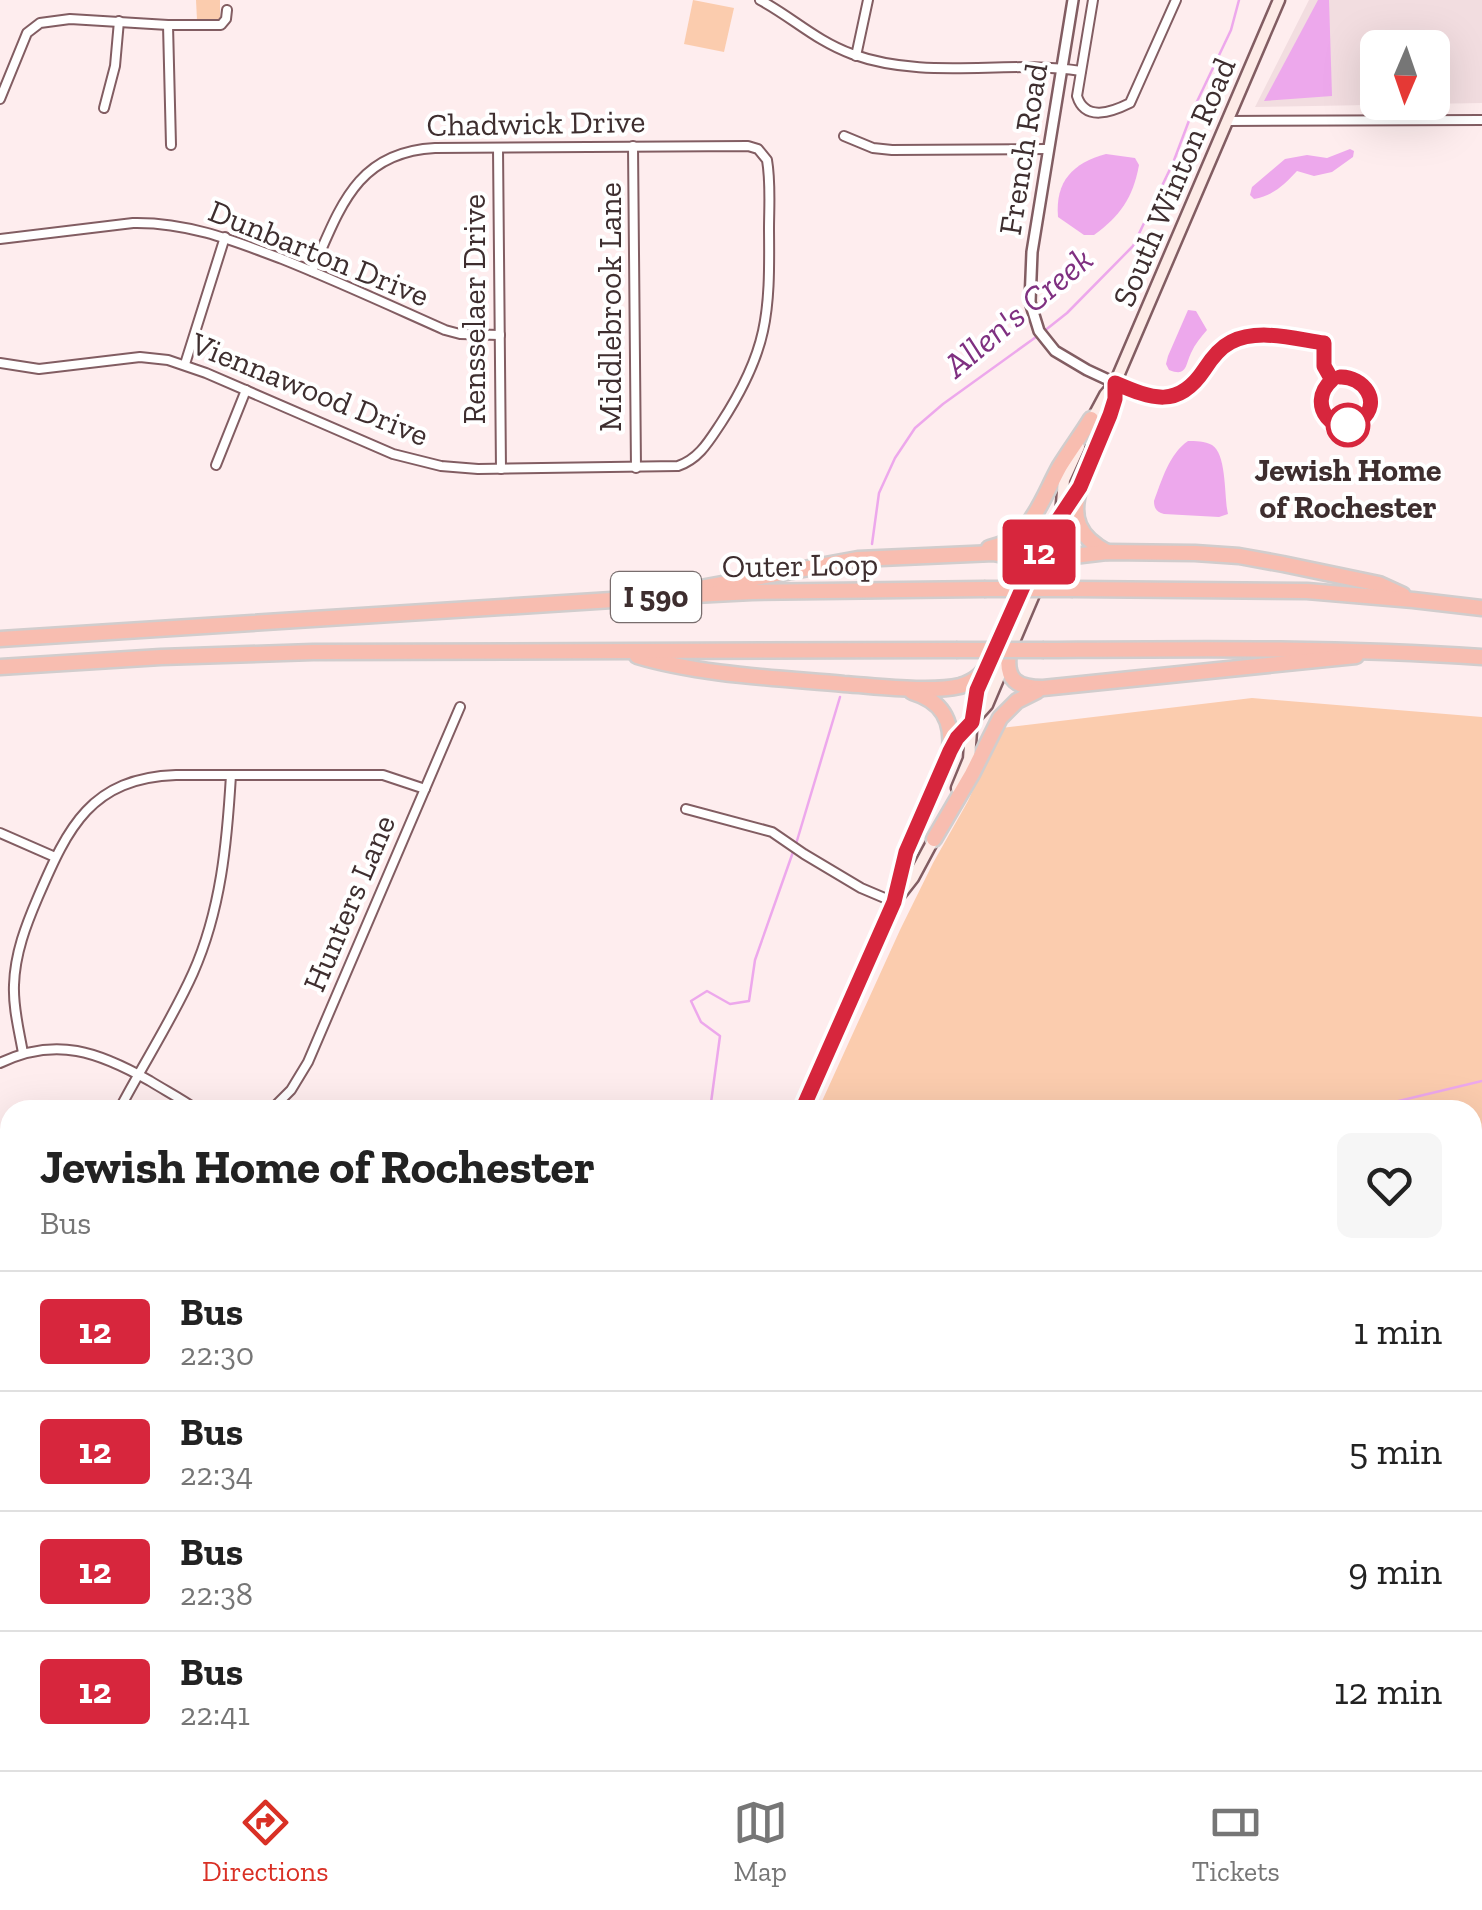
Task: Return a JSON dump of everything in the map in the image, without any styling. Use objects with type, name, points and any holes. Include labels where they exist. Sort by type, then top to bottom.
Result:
[{"type":"highway","points":[[964,554],[1000,546],[1027,527],[1092,419]]},
{"type":"highway","points":[[1080,487],[1076,508],[1080,528],[1092,544],[1107,552]]},
{"type":"highway","points":[[675,596],[704,586],[842,562],[994,552],[1011,558],[1019,570],[1018,597]]},
{"type":"highway","points":[[1041,577],[1061,558],[1107,552],[1206,553],[1379,584],[1413,600]]},
{"type":"highway","name":"Outer Loop","points":[[0,639],[772,592],[1307,591],[1482,608]]},
{"type":"highway","name":"I 590","points":[[0,667],[298,652],[1295,648],[1482,657]]},
{"type":"highway","points":[[1009,653],[1008,669],[1014,680],[1028,688],[1042,688],[1326,661],[1392,650]]},
{"type":"highway","points":[[622,652],[658,663],[918,693],[940,707],[950,728],[950,751]]},
{"type":"highway","points":[[887,687],[957,686],[974,680],[990,663]]},
{"type":"highway","points":[[934,838],[1002,715],[1021,698],[1042,688]]},
{"type":"main road","name":"South Winton Road","points":[[806,1100],[894,902],[906,852],[950,751],[988,705],[1058,541],[1065,478],[1092,419],[1115,383],[1278,0]]},
{"type":"main road","name":"South Winton Road","points":[[894,902],[913,878],[968,763],[975,696],[1042,544],[1080,487],[1110,415],[1115,383]]},
{"type":"street","points":[[760,0],[832,46],[904,67],[1081,71]]},
{"type":"street","points":[[856,56],[868,0]]},
{"type":"street","name":"French Road","points":[[1072,0],[1048,148],[1030,302],[1039,331],[1050,346],[1069,361],[1115,383]]},
{"type":"street","points":[[1093,0],[1078,96],[1086,110],[1103,112],[1130,103],[1176,0]]},
{"type":"street","points":[[0,99],[22,41],[40,22],[70,19],[168,26],[221,25],[227,10]]},
{"type":"street","points":[[104,108],[115,66],[119,21]]},
{"type":"street","points":[[168,26],[171,145]]},
{"type":"street","points":[[1226,121],[1482,120]]},
{"type":"street","points":[[844,136],[882,150],[1048,148]]},
{"type":"street","name":"Chadwick Drive","points":[[312,271],[346,196],[358,180],[373,166],[400,154],[423,149],[634,146],[748,146],[764,154]]},
{"type":"street","name":"Middlebrook Lane","points":[[634,146],[636,468]]},
{"type":"street","name":"Rensselaer Drive","points":[[498,148],[500,469]]},
{"type":"street","name":"Viennawood Drive","points":[[0,363],[39,369],[140,358],[168,360],[402,457],[440,466],[678,466],[708,444],[737,399],[765,328],[770,280],[769,170],[764,154]]},
{"type":"street","name":"Dunbarton Drive","points":[[0,239],[154,223],[194,228],[312,271],[445,330],[500,335]]},
{"type":"street","points":[[185,364],[226,237]]},
{"type":"street","points":[[216,466],[246,390]]},
{"type":"street","name":"Hunters Lane","points":[[281,1100],[308,1062],[460,708]]},
{"type":"street","points":[[124,1100],[180,998],[205,942],[222,876],[231,775]]},
{"type":"street","points":[[23,1053],[14,1003],[16,964],[27,923],[76,821],[108,792],[162,776],[231,775],[383,775],[425,789]]},
{"type":"street","points":[[686,809],[772,832],[861,888],[894,902]]},
{"type":"street","points":[[0,833],[55,858]]},
{"type":"street","points":[[0,1063],[50,1048],[77,1050],[138,1074],[181,1100]]},
{"type":"shaded area","points":[[196,0],[220,0],[220,19],[197,20]]},
{"type":"shaded area","points":[[693,0],[734,8],[724,52],[684,44]]},
{"type":"shaded area","points":[[1309,0],[1482,0],[1482,103],[1450,104],[1450,30],[1360,30],[1360,105],[1255,107]]},
{"type":"shaded area","points":[[1318,0],[1329,0],[1332,96],[1264,101]]},
{"type":"shaded area","points":[[1354,151],[1353,157],[1332,172],[1314,176],[1297,171],[1267,195],[1254,199],[1250,195],[1252,187],[1285,159],[1307,155],[1327,158]]},
{"type":"shaded area","points":[[1106,154],[1135,158],[1139,165],[1136,177],[1129,197],[1111,221],[1094,235],[1084,235],[1058,217],[1060,193],[1076,168]]},
{"type":"shaded area","points":[[1188,310],[1196,311],[1207,330],[1184,369],[1175,372],[1166,364]]},
{"type":"shaded area","points":[[1188,441],[1206,443],[1217,450],[1223,466],[1228,514],[1164,514],[1155,508],[1167,468]]},
{"type":"shaded area","points":[[1252,698],[1482,717],[1482,1100],[823,1100],[900,930],[968,801],[1001,728]]},
{"type":"waterway","name":"Allen's Creek","points":[[1043,332],[1133,246],[1231,30],[1239,0]]},
{"type":"waterway","name":"Allen's Creek","points":[[872,544],[879,493],[915,428],[1036,337]]},
{"type":"waterway","name":"Allen's Creek","points":[[796,844],[840,697]]},
{"type":"waterway","name":"Allen's Creek","points":[[711,1100],[720,1036],[701,1022],[691,1001],[707,991],[730,1004],[749,1001],[755,960],[793,852]]},
{"type":"waterway","points":[[1403,1100],[1482,1081]]},
{"type":"bus line","name":"12","points":[[806,1100],[894,902],[906,852],[950,751],[972,722],[977,690],[1018,597],[1042,544],[1080,487],[1110,415],[1115,383],[1147,396],[1164,398],[1192,387],[1218,351],[1243,337],[1324,343],[1324,366],[1332,380],[1322,392],[1322,407],[1330,420],[1345,426],[1361,420],[1370,407],[1370,398],[1368,390],[1356,379],[1340,377]]},
{"type":"place","name":"Jewish Home of Rochester","points":[[1348,425]]}]
